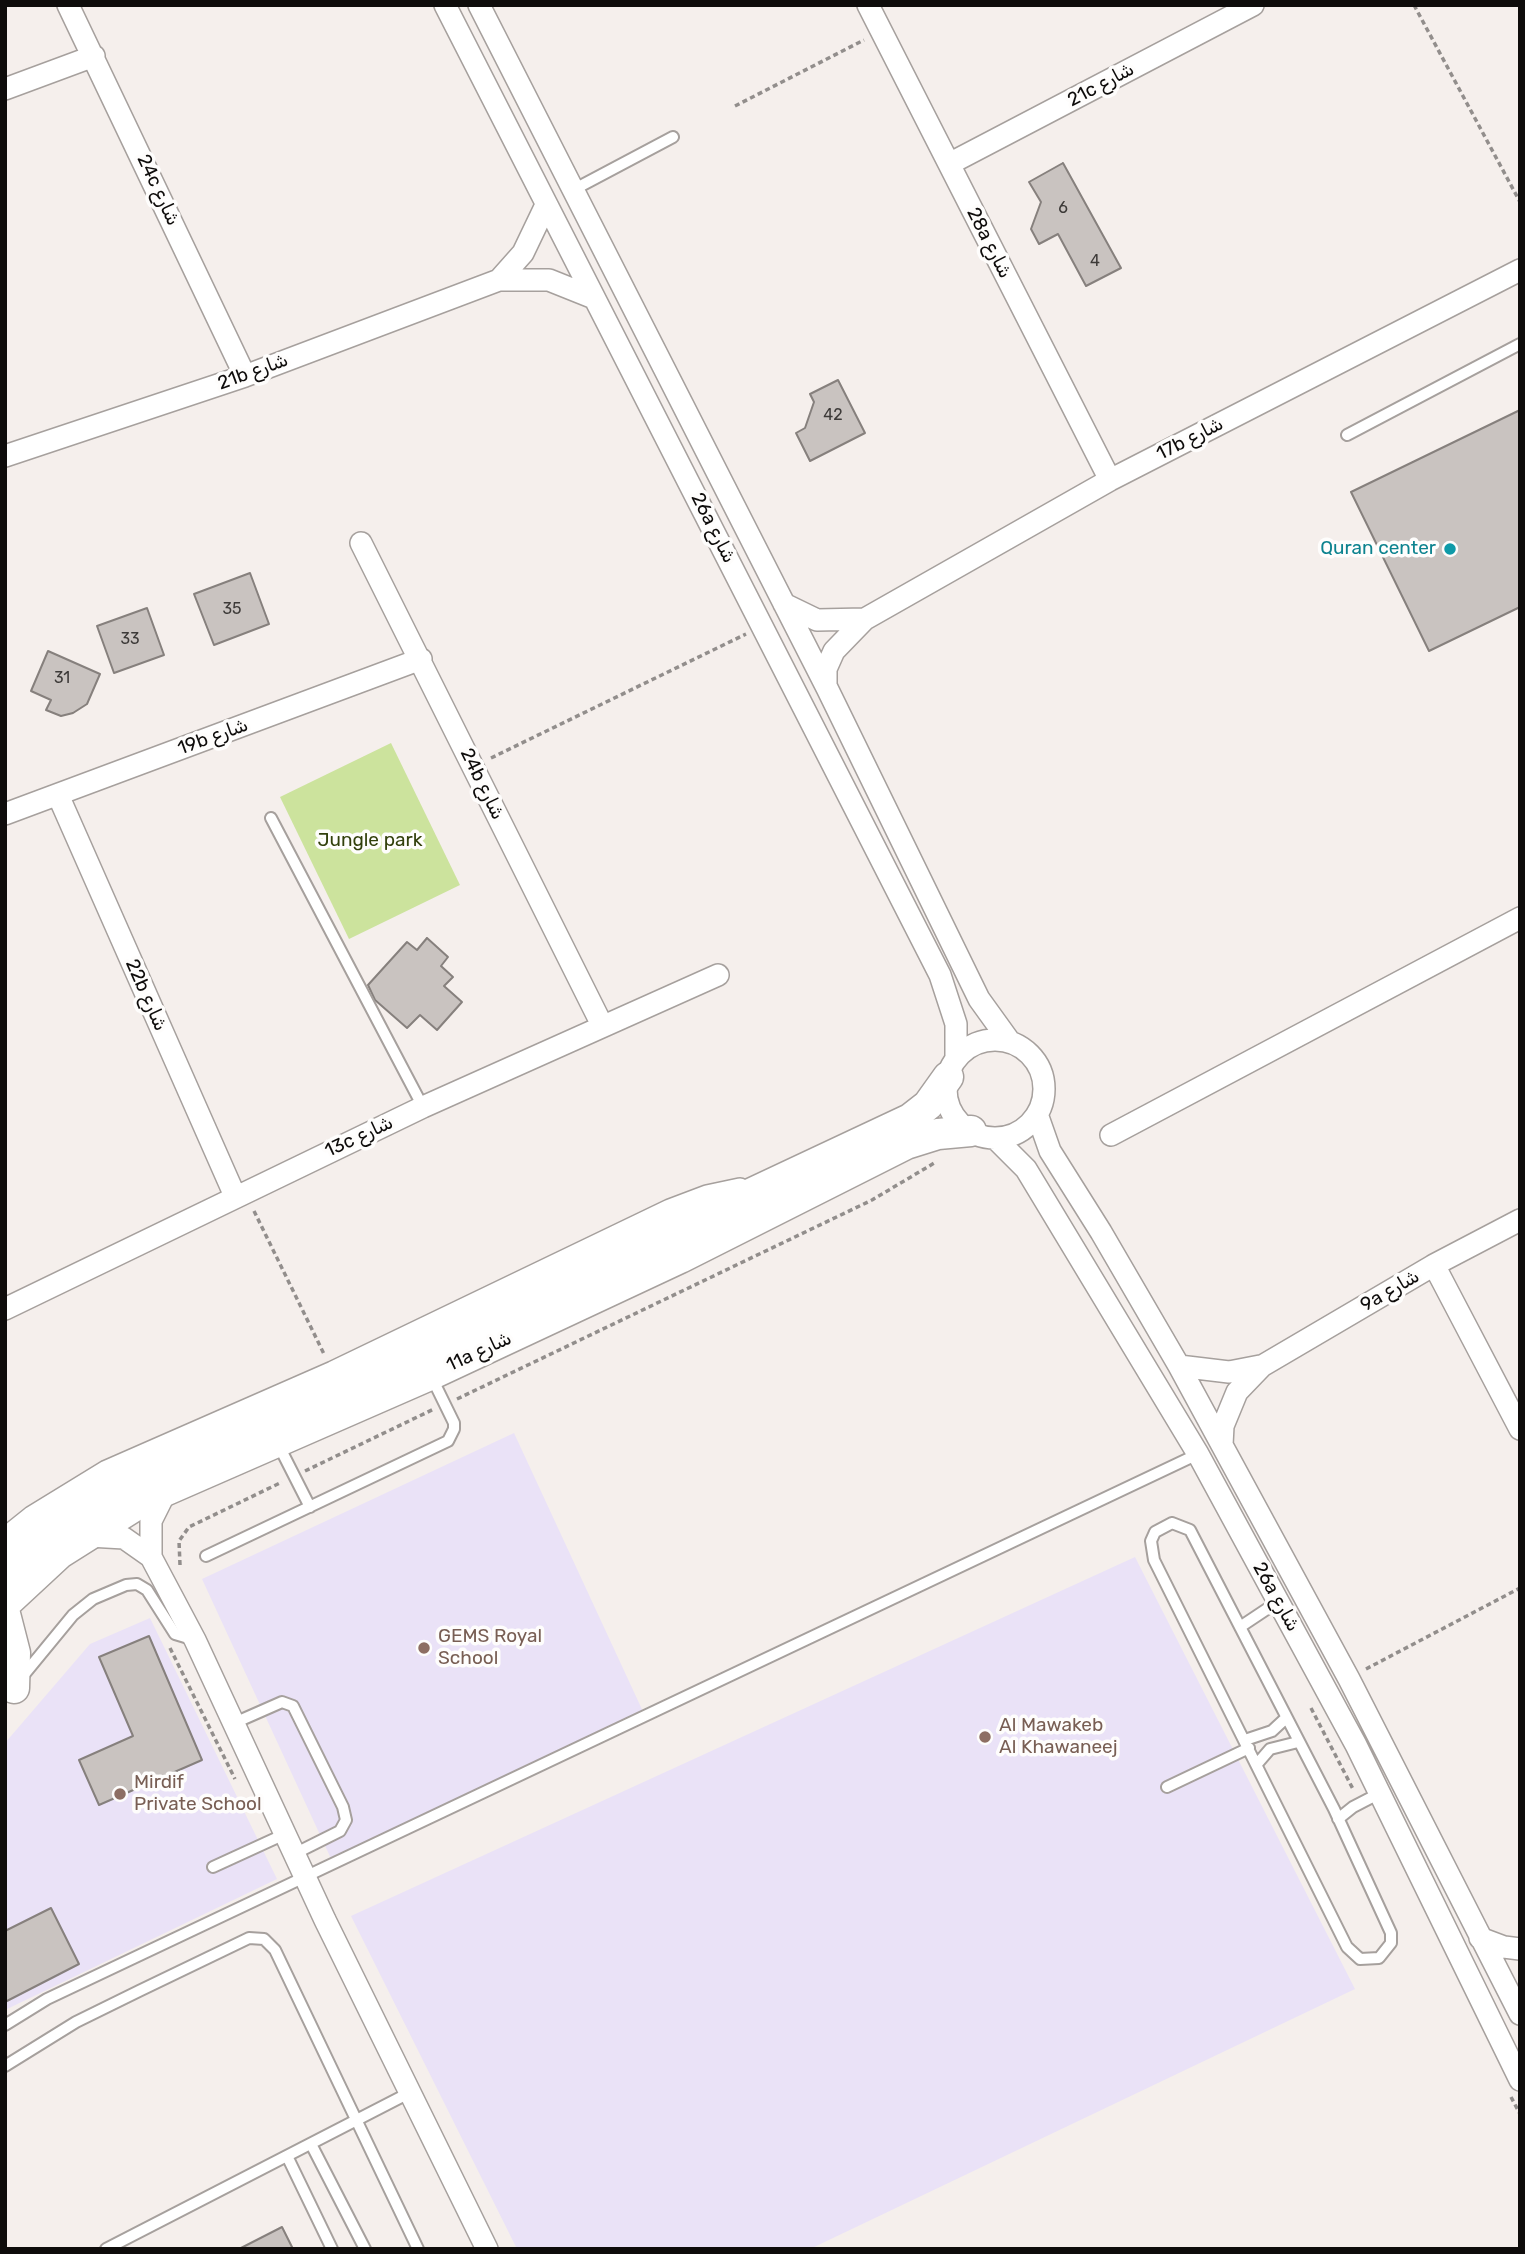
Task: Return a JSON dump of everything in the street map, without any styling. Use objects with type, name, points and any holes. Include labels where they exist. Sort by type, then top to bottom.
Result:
[{"type":"street","name":"24c شارع","points":[[68,5],[245,376]]},
{"type":"street","name":"26a شارع","points":[[445,5],[943,983],[956,1024],[952,1068]]},
{"type":"street","name":"26a شارع","points":[[479,5],[827,688],[979,999],[1010,1042]]},
{"type":"street","name":"28a شارع","points":[[868,5],[1110,480]]},
{"type":"street","name":"21c شارع","points":[[949,164],[1245,7]]},
{"type":"street","points":[[5,89],[94,56]]},
{"type":"street","name":"21b شارع","points":[[499,280],[523,253],[547,205]]},
{"type":"street","name":"17b شارع","points":[[827,688],[829,659],[865,619],[1110,480],[1520,270]]},
{"type":"street","name":"21b شارع","points":[[5,456],[245,376],[499,280],[549,280],[594,298]]},
{"type":"street","name":"24b شارع","points":[[361,543],[602,1026]]},
{"type":"street","name":"17b شارع","points":[[783,603],[817,620],[865,619]]},
{"type":"street","name":"19b شارع","points":[[5,814],[421,659]]},
{"type":"street","name":"22b شارع","points":[[58,795],[235,1196]]},
{"type":"street","points":[[1111,1135],[1520,918]]},
{"type":"street","name":"13c شارع","points":[[5,1309],[423,1107],[718,975]]},
{"type":"street","points":[[986,1041],[1010,1042],[1031,1055],[1042,1077],[1044,1090],[1037,1114],[1019,1131],[983,1135],[960,1124],[948,1102],[952,1068],[964,1051],[986,1041]]},
{"type":"street","name":"11a شارع","points":[[5,1567],[61,1519],[110,1489],[364,1375],[910,1119],[928,1105],[952,1068]]},
{"type":"street","name":"26a شارع","points":[[1037,1114],[1050,1151],[1179,1366],[1349,1679],[1517,2008]]},
{"type":"street","name":"11a شارع","points":[[5,1604],[39,1569],[81,1538],[167,1489],[278,1444],[430,1375],[680,1258],[906,1144],[938,1134],[983,1135]]},
{"type":"street","name":"26a شارع","points":[[983,1135],[1019,1160],[1198,1454],[1380,1793],[1513,2084]]},
{"type":"street","points":[[5,1545],[12,1533],[32,1517],[81,1485],[333,1373],[670,1210],[725,1192],[763,1186]]},
{"type":"street","name":"9a شارع","points":[[1222,1445],[1223,1426],[1237,1392],[1262,1366],[1434,1265],[1520,1220]]},
{"type":"street","points":[[1434,1265],[1520,1429]]},
{"type":"street","name":"9a شارع","points":[[1179,1366],[1229,1373],[1262,1366]]},
{"type":"street","points":[[167,1489],[151,1521],[154,1561],[195,1640],[305,1877],[487,2249]]},
{"type":"street","points":[[81,1538],[103,1535],[124,1538],[154,1561]]},
{"type":"street","points":[[5,1614],[15,1653],[10,1693]]},
{"type":"street","points":[[1480,1938],[1492,1944],[1520,1949]]},
{"type":"street","points":[[1517,2008],[1520,1980]]},
{"type":"lane","points":[[573,190],[673,137]]},
{"type":"lane","points":[[1347,435],[1520,344]]},
{"type":"lane","points":[[271,818],[423,1107]]},
{"type":"lane","points":[[206,1556],[448,1441],[454,1429],[446,1404],[430,1375]]},
{"type":"lane","points":[[278,1444],[310,1507]]},
{"type":"lane","points":[[5,2025],[47,1999],[1198,1454]]},
{"type":"lane","points":[[1172,1523],[1190,1530],[1286,1718],[1336,1814],[1391,1933],[1386,1952],[1370,1961],[1352,1955],[1346,1947],[1154,1560],[1151,1541],[1155,1532],[1172,1523]]},
{"type":"lane","points":[[10,1693],[73,1615],[93,1599],[126,1585],[137,1584],[147,1590],[175,1634],[195,1640]]},
{"type":"lane","points":[[1237,1622],[1279,1601]]},
{"type":"lane","points":[[232,1724],[282,1702],[293,1706],[343,1807],[346,1820],[340,1830],[294,1854]]},
{"type":"lane","points":[[1167,1787],[1272,1731],[1286,1718]]},
{"type":"lane","points":[[1257,1763],[1270,1749],[1288,1742],[1298,1742]]},
{"type":"lane","points":[[1336,1814],[1380,1793]]},
{"type":"lane","points":[[213,1867],[285,1834]]},
{"type":"lane","points":[[5,2066],[76,2022],[216,1953],[256,1937],[270,1943],[418,2249]]},
{"type":"lane","points":[[109,2247],[409,2093]]},
{"type":"lane","points":[[311,2144],[365,2249]]},
{"type":"lane","points":[[287,2156],[331,2249]]},
{"type":"path","points":[[1414,5],[1520,202]]},
{"type":"path","points":[[735,107],[881,31]]},
{"type":"path","points":[[474,766],[763,626]]},
{"type":"path","points":[[154,1561],[163,1560],[180,1565],[179,1541],[196,1522],[873,1200],[943,1158]]},
{"type":"path","points":[[235,1196],[244,1216],[256,1210],[333,1373]]},
{"type":"path","points":[[332,1419],[347,1451]]},
{"type":"path","points":[[1349,1679],[1520,1588]]},
{"type":"path","points":[[167,1642],[236,1780]]},
{"type":"path","points":[[1310,1707],[1357,1805]]},
{"type":"path","points":[[1513,2084],[1520,2114]]},
{"type":"shaded area","name":"GEMS Royal School","points":[[514,1433],[646,1718],[333,1863],[202,1579]]},
{"type":"shaded area","name":"Al Mawakeb Al Khawaneej","points":[[1135,1557],[1355,1989],[810,2249],[517,2249],[351,1916]]},
{"type":"shaded area","name":"Mirdif Private School","points":[[150,1618],[277,1879],[5,2010],[5,1743],[90,1644]]},
{"type":"green space","name":"Jungle park","points":[[391,743],[460,885],[349,939],[280,797]]},
{"type":"building","points":[[1063,163],[1121,268],[1086,286],[1058,234],[1039,244],[1031,229],[1041,202],[1029,182]]},
{"type":"building","points":[[838,380],[865,433],[810,461],[796,433],[805,428],[814,402],[810,394]]},
{"type":"building","name":"Quran center","points":[[1520,410],[1520,607],[1429,651],[1351,492]]},
{"type":"building","points":[[250,573],[269,624],[214,645],[194,594]]},
{"type":"building","points":[[147,608],[164,655],[114,673],[97,626]]},
{"type":"building","points":[[48,651],[100,674],[87,704],[73,713],[61,716],[46,710],[51,700],[31,691]]},
{"type":"building","points":[[427,938],[448,957],[441,966],[453,977],[444,986],[462,1002],[437,1030],[420,1015],[407,1028],[375,1000],[368,985],[407,942],[417,950]]},
{"type":"building","points":[[149,1636],[202,1760],[99,1805],[79,1760],[133,1736],[99,1657]]},
{"type":"building","points":[[51,1908],[79,1964],[5,2002],[5,1931]]},
{"type":"building","points":[[282,2227],[293,2249],[239,2249]]},
{"type":"place","name":"Quran center","points":[[1450,549]]},
{"type":"place","name":"GEMS Royal School","points":[[424,1648]]},
{"type":"place","name":"Al Mawakeb Al Khawaneej","points":[[985,1737]]},
{"type":"place","name":"Mirdif Private School","points":[[120,1794]]}]
